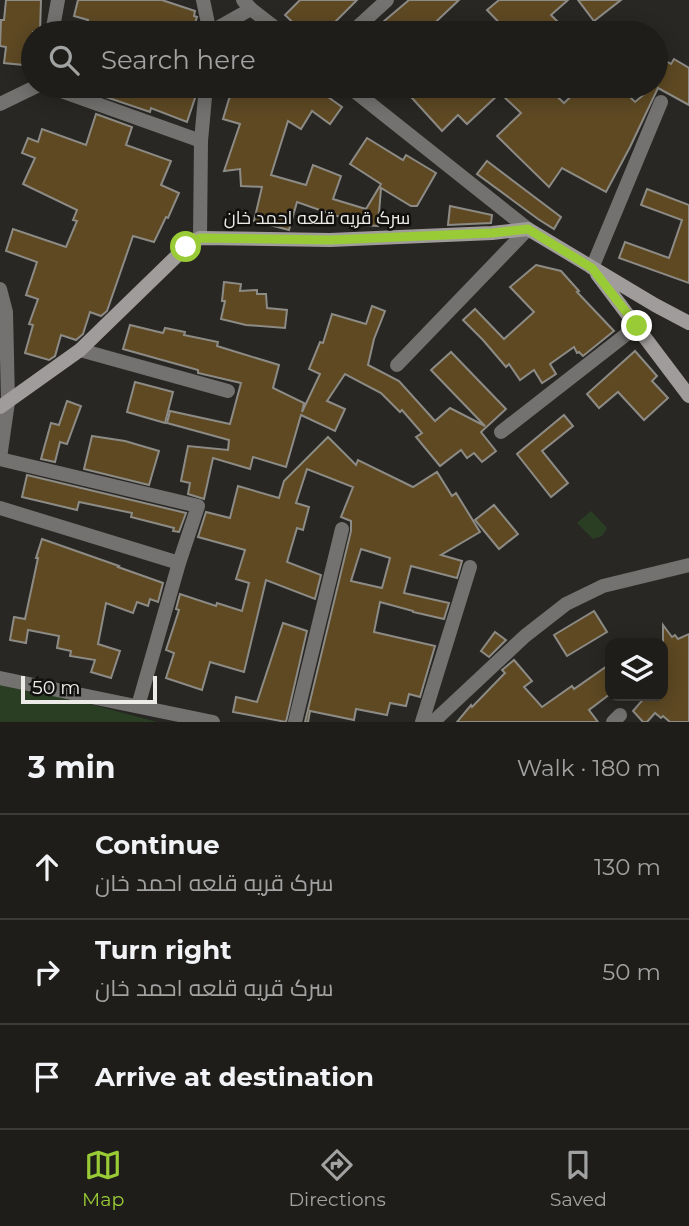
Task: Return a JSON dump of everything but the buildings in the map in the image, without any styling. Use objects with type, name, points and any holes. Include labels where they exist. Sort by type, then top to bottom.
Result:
[{"type":"street","points":[[54,21],[58,0]]},
{"type":"street","points":[[204,0],[208,21]]},
{"type":"street","points":[[364,21],[387,0]]},
{"type":"street","points":[[226,21],[247,5],[267,21]]},
{"type":"street","points":[[0,104],[21,94]]},
{"type":"street","points":[[81,98],[201,141]]},
{"type":"street","points":[[200,238],[201,141],[205,98]]},
{"type":"street","points":[[363,98],[528,229],[689,323]]},
{"type":"street","points":[[592,268],[660,102]]},
{"type":"street","points":[[397,365],[528,229]]},
{"type":"street","name":"سرک قریه قلعه احمد خان","points":[[4,404],[80,350],[186,247],[200,238],[330,240],[528,229]]},
{"type":"street","points":[[592,268],[689,396]]},
{"type":"street","points":[[0,289],[6,312],[0,458],[198,506],[138,706]]},
{"type":"street","points":[[501,432],[637,326]]},
{"type":"street","points":[[80,350],[228,391]]},
{"type":"street","points":[[0,508],[180,563]]},
{"type":"street","points":[[295,722],[342,529]]},
{"type":"street","points":[[433,722],[525,636],[566,604],[603,586],[689,565]]},
{"type":"street","points":[[422,722],[470,567]]},
{"type":"street","points":[[0,678],[213,722]]},
{"type":"green space","points":[[591,511],[607,528],[602,536],[593,539],[577,523]]},
{"type":"green space","points":[[0,680],[157,722],[0,722]]},
{"type":"route","points":[[186,247],[200,238],[330,240],[528,229],[592,268],[637,326]]}]
